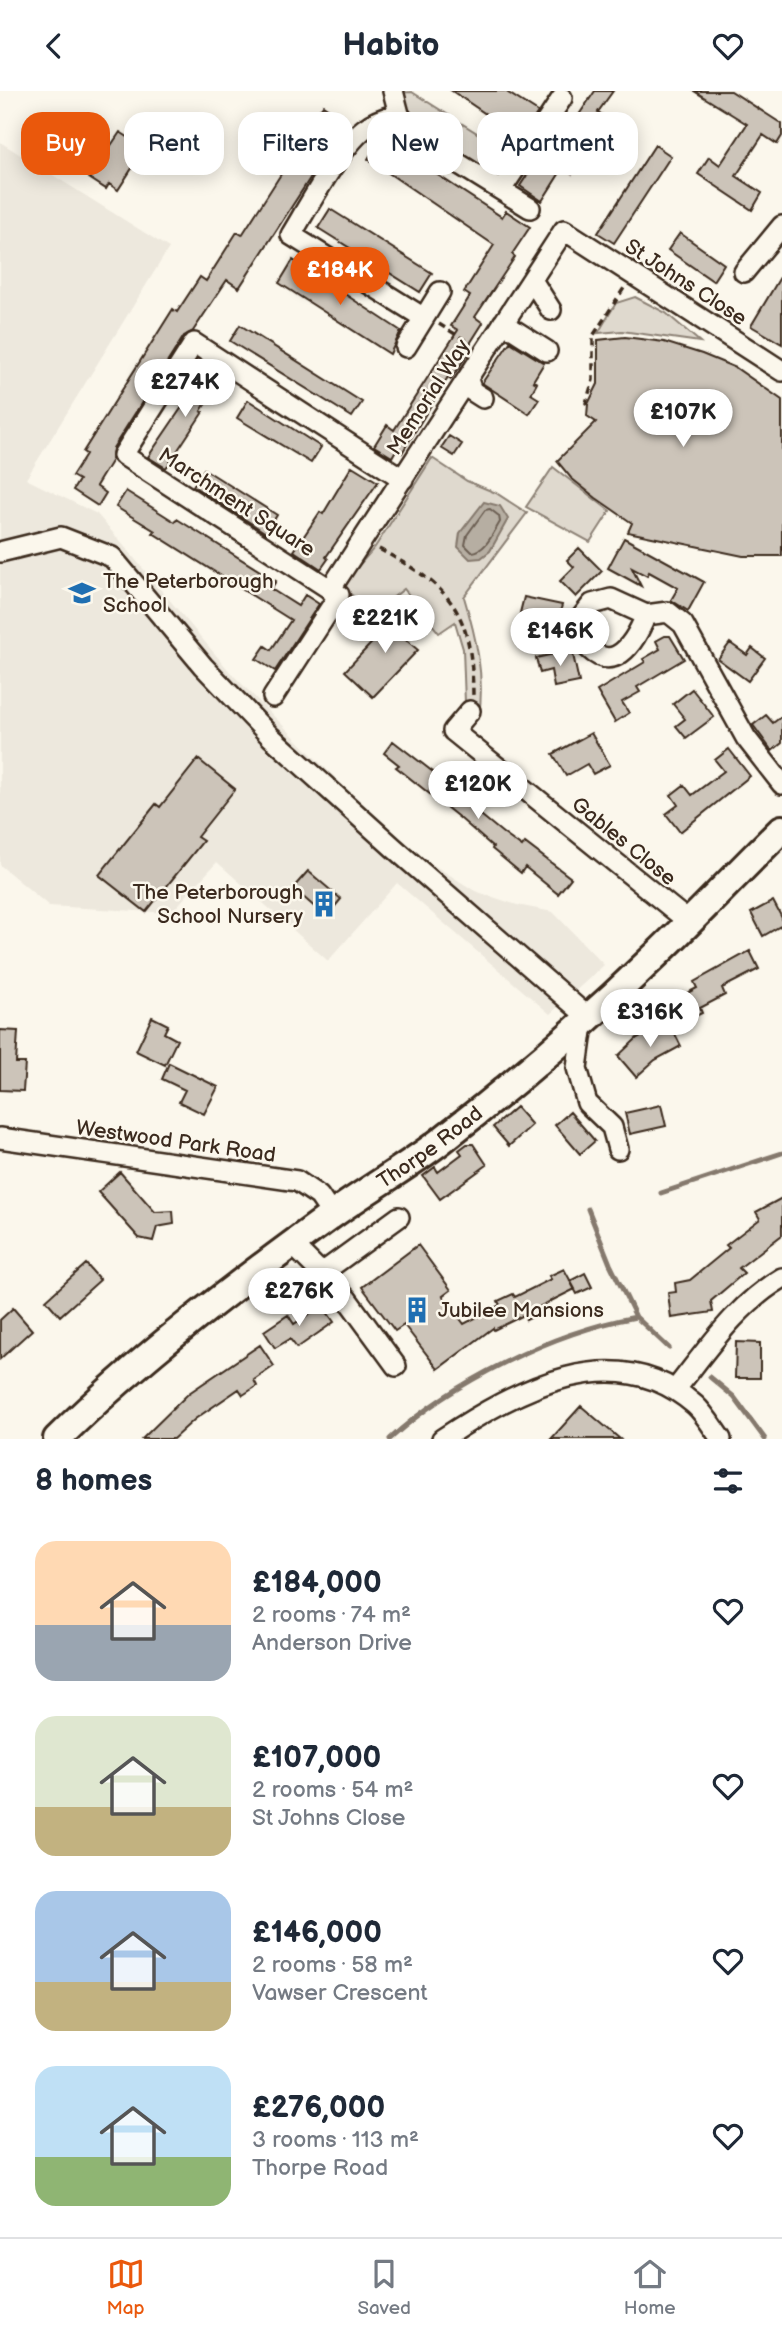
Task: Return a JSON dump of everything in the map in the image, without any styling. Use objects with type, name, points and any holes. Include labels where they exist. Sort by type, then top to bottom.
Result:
[{"type":"main road","name":"Thorpe Road","points":[[57,1439],[146,1359],[332,1215],[439,1142],[586,1021],[782,829]]},
{"type":"street","points":[[393,91],[398,112]]},
{"type":"street","points":[[501,190],[562,98]]},
{"type":"street","points":[[367,127],[349,144],[291,235],[426,315]]},
{"type":"street","points":[[463,166],[530,208]]},
{"type":"street","points":[[744,272],[782,226]]},
{"type":"street","name":"St Johns Close","points":[[564,230],[782,371]]},
{"type":"street","name":"Memorial Way","points":[[330,590],[403,479],[470,393],[484,353],[564,230]]},
{"type":"street","points":[[406,347],[440,292]]},
{"type":"street","points":[[503,323],[547,351]]},
{"type":"street","name":"Marchment Square","points":[[330,590],[123,455],[194,343],[403,479]]},
{"type":"street","points":[[0,552],[61,537],[112,557],[204,666],[271,737],[586,1021],[577,1068],[587,1103],[612,1127],[618,1149]]},
{"type":"street","points":[[273,697],[339,595],[330,590]]},
{"type":"street","points":[[646,615],[668,612],[683,624],[746,738],[782,784]]},
{"type":"street","name":"Gables Close","points":[[470,711],[453,731],[689,922]]},
{"type":"street","name":"Westwood Park Road","points":[[0,1138],[297,1181],[319,1196],[332,1215]]},
{"type":"street","points":[[322,1273],[399,1217]]},
{"type":"street","points":[[293,1245],[347,1299],[396,1366]]},
{"type":"street","points":[[675,1390],[729,1321],[782,1278]]},
{"type":"street","points":[[442,1439],[480,1414],[545,1382],[599,1371],[639,1374],[675,1390],[697,1407],[721,1439]]},
{"type":"path","points":[[588,404],[586,403],[593,380],[593,336],[634,275]]},
{"type":"path","points":[[426,315],[484,353]]},
{"type":"path","points":[[363,537],[433,582],[460,617],[472,661],[474,695],[470,711]]},
{"type":"shaded area","points":[[412,92],[444,112],[406,112],[396,93]]},
{"type":"shaded area","points":[[463,124],[477,133],[477,171],[463,162]]},
{"type":"shaded area","name":"The Peterborough School","points":[[0,142],[21,155],[21,175],[53,175],[169,248],[26,479],[97,514],[231,673],[349,792],[421,857],[475,891],[517,905],[553,912],[604,965],[550,1014],[397,883],[328,961],[217,862],[171,913],[49,906],[0,865]]},
{"type":"shaded area","points":[[484,175],[507,175],[500,185]]},
{"type":"shaded area","points":[[635,297],[666,313],[700,342],[622,331],[598,333],[616,303]]},
{"type":"shaded area","points":[[432,458],[467,481],[496,493],[527,513],[464,597],[478,656],[481,686],[479,716],[465,703],[463,649],[455,622],[439,633],[404,589],[373,613],[341,586],[375,547]]},
{"type":"shaded area","points":[[553,467],[610,511],[590,542],[526,507]]},
{"type":"water","points":[[484,502],[500,506],[508,519],[490,551],[481,558],[470,559],[458,547],[460,533]]},
{"type":"building","points":[[452,91],[505,91],[538,112],[483,112]]},
{"type":"building","points":[[595,91],[613,91],[598,112],[581,112]]},
{"type":"building","points":[[694,91],[731,91],[782,124],[782,136],[777,144],[763,135],[736,176],[762,193],[752,210],[698,174],[709,157],[720,165],[747,124]]},
{"type":"building","points":[[323,105],[334,112],[318,112]]},
{"type":"building","points":[[120,132],[124,135],[124,175],[128,175],[118,190],[109,184],[106,189],[89,178],[91,175],[110,175],[110,147]]},
{"type":"building","points":[[655,145],[671,156],[614,243],[598,233]]},
{"type":"building","points":[[280,175],[312,175],[239,288],[227,280],[193,331],[184,336],[113,448],[112,460],[96,486],[106,493],[98,506],[73,490],[79,480],[72,476],[86,454],[83,452],[173,309],[177,312],[200,277],[206,281],[237,232],[242,235]]},
{"type":"building","points":[[391,175],[438,175],[502,217],[506,211],[530,227],[512,254],[515,257],[475,317],[483,323],[466,350],[469,352],[451,379],[448,377],[402,453],[396,450],[392,457],[374,446],[387,425],[394,430],[458,330],[451,326],[470,296],[464,292],[494,245]]},
{"type":"building","points":[[527,175],[559,175],[542,201],[520,186]]},
{"type":"building","points":[[330,209],[432,273],[420,292],[318,228]]},
{"type":"building","points":[[680,233],[724,264],[713,281],[668,250]]},
{"type":"building","points":[[293,260],[401,331],[390,354],[279,283]]},
{"type":"building","points":[[782,274],[782,344],[751,326]]},
{"type":"building","points":[[240,325],[362,402],[352,417],[230,341]]},
{"type":"building","points":[[625,337],[664,342],[702,354],[736,368],[782,400],[782,556],[743,556],[628,532],[632,523],[571,478],[557,461],[596,422],[587,416],[588,404],[598,384],[598,340]]},
{"type":"building","points":[[510,342],[544,363],[533,381],[537,383],[531,394],[539,399],[529,414],[482,383]]},
{"type":"building","points":[[205,368],[221,379],[166,468],[148,457],[195,388],[193,387]]},
{"type":"building","points":[[248,400],[321,447],[311,463],[237,418]]},
{"type":"building","points":[[449,436],[462,444],[454,456],[441,448]]},
{"type":"building","points":[[352,466],[378,482],[326,557],[328,559],[321,569],[294,551],[320,512],[323,514]]},
{"type":"building","points":[[204,469],[277,515],[266,533],[193,486]]},
{"type":"building","points":[[126,491],[175,522],[177,519],[276,581],[271,589],[298,606],[305,595],[319,604],[275,671],[256,659],[265,646],[271,650],[291,620],[116,507]]},
{"type":"building","points":[[624,538],[704,582],[688,611],[671,600],[678,588],[649,572],[647,576],[632,568],[641,586],[608,568]]},
{"type":"building","points":[[579,548],[602,571],[576,597],[560,581],[574,567],[567,560]]},
{"type":"building","points":[[524,597],[562,605],[557,623],[551,622],[547,636],[528,632],[532,615],[520,613]]},
{"type":"building","points":[[404,609],[419,624],[405,639],[418,650],[373,697],[345,671]]},
{"type":"building","points":[[670,636],[684,659],[637,687],[640,692],[622,702],[629,713],[615,722],[597,691],[645,662],[643,659],[660,649],[656,641]]},
{"type":"building","points":[[730,643],[747,655],[752,648],[765,658],[748,681],[718,659]]},
{"type":"building","points":[[572,650],[579,682],[554,687],[551,670],[540,673],[536,658]]},
{"type":"building","points":[[692,689],[714,717],[686,738],[676,726],[685,719],[673,704]]},
{"type":"building","points":[[766,715],[773,723],[782,716],[782,743],[772,751],[753,725]]},
{"type":"building","points":[[591,733],[610,765],[593,774],[587,764],[566,776],[553,754]]},
{"type":"building","points":[[393,741],[468,799],[465,802],[504,834],[522,847],[525,843],[571,878],[558,894],[525,867],[521,873],[461,819],[396,767],[399,765],[384,753]]},
{"type":"building","points":[[729,749],[750,776],[680,832],[666,814],[678,805],[671,795],[684,785],[692,795],[724,771],[715,760]]},
{"type":"building","points":[[198,759],[235,789],[197,837],[203,841],[146,912],[99,875],[156,804],[160,807]]},
{"type":"building","name":"The Peterborough School Nursery","points":[[308,871],[341,899],[326,917],[293,888]]},
{"type":"building","points":[[773,901],[782,918],[782,925],[763,936],[751,913]]},
{"type":"building","points":[[750,951],[759,969],[722,988],[725,995],[700,1008],[702,1013],[681,1023],[670,1002],[697,988],[694,982]]},
{"type":"building","points":[[152,1017],[168,1025],[164,1033],[177,1040],[165,1065],[136,1051]]},
{"type":"building","points":[[669,1022],[681,1046],[655,1060],[636,1077],[618,1056],[637,1038]]},
{"type":"building","points":[[0,1030],[18,1031],[16,1063],[25,1063],[23,1091],[0,1090]]},
{"type":"building","points":[[169,1063],[218,1087],[204,1114],[179,1102],[185,1090],[162,1079]]},
{"type":"building","points":[[661,1105],[666,1126],[630,1134],[625,1113]]},
{"type":"building","points":[[516,1107],[532,1125],[509,1146],[493,1127]]},
{"type":"building","points":[[570,1112],[595,1141],[580,1154],[555,1125]]},
{"type":"building","points":[[467,1144],[473,1144],[487,1165],[440,1199],[423,1176],[435,1167],[438,1172],[462,1154],[459,1150]]},
{"type":"building","points":[[120,1172],[155,1212],[173,1211],[174,1224],[157,1227],[153,1241],[139,1238],[98,1192]]},
{"type":"building","points":[[782,1198],[782,1235],[739,1268],[744,1273],[711,1301],[713,1312],[671,1318],[668,1293],[676,1292],[675,1283],[690,1280],[729,1248],[726,1245],[760,1219],[756,1212]]},
{"type":"building","name":"Jubilee Mansions","points":[[418,1245],[451,1290],[443,1296],[464,1324],[500,1305],[498,1301],[513,1294],[515,1297],[551,1279],[549,1276],[564,1269],[575,1289],[537,1308],[540,1313],[526,1320],[524,1315],[494,1330],[493,1328],[438,1369],[404,1325],[395,1331],[362,1287]]},
{"type":"building","points":[[86,1264],[100,1280],[60,1316],[46,1300]]},
{"type":"building","points":[[585,1273],[592,1287],[577,1294],[570,1281]]},
{"type":"building","points":[[322,1305],[334,1322],[297,1348],[290,1339],[275,1348],[264,1331],[288,1315],[294,1324]]},
{"type":"building","points":[[13,1308],[32,1330],[0,1359],[0,1320]]},
{"type":"building","points":[[736,1342],[760,1343],[760,1378],[735,1378]]},
{"type":"building","points":[[260,1345],[274,1366],[254,1380],[257,1386],[243,1395],[239,1389],[195,1419],[173,1439],[142,1439],[189,1393]]},
{"type":"building","points":[[581,1406],[620,1439],[551,1439]]},
{"type":"waterway","points":[[661,1193],[782,1153]]},
{"type":"waterway","points":[[588,1209],[610,1264],[636,1317]]},
{"type":"waterway","points":[[390,1439],[415,1418],[473,1379],[571,1334],[636,1317],[669,1348]]},
{"type":"waterway","points":[[710,1377],[734,1397],[765,1439]]},
{"type":"place","name":"The Peterborough School","points":[[82,593]]},
{"type":"place","name":"The Peterborough School Nursery","points":[[324,904]]},
{"type":"place","name":"Jubilee Mansions","points":[[417,1310]]}]
